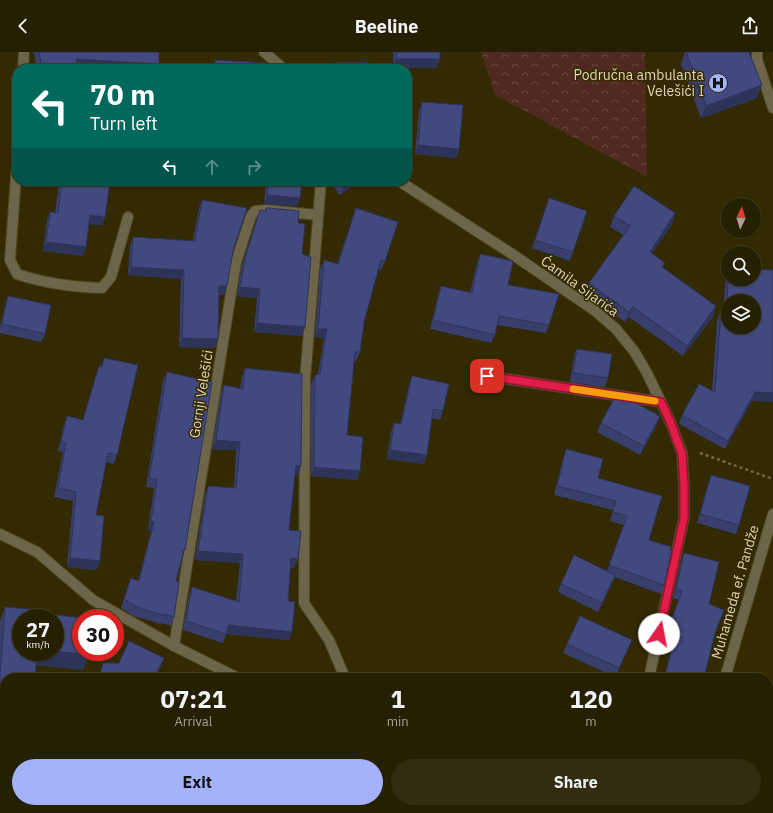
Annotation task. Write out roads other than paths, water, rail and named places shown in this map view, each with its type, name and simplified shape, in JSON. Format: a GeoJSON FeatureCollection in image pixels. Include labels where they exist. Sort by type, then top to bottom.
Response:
{"type":"FeatureCollection","features":[{"type":"Feature","properties":{"kind":"street"},"geometry":{"type":"LineString","coordinates":[[23,64],[24,52]]}},
{"type":"Feature","properties":{"kind":"street"},"geometry":{"type":"LineString","coordinates":[[264,52],[278,64]]}},
{"type":"Feature","properties":{"kind":"street"},"geometry":{"type":"LineString","coordinates":[[757,52],[757,59],[773,108]]}},
{"type":"Feature","properties":{"kind":"street"},"geometry":{"type":"LineString","coordinates":[[15,186],[10,260],[17,274],[32,279],[83,287],[102,288],[111,277],[128,217]]}},
{"type":"Feature","properties":{"kind":"street"},"geometry":{"type":"LineString","coordinates":[[321,186],[305,380],[304,603],[329,640],[343,673]]}},
{"type":"Feature","properties":{"kind":"street","name":"Ćamila Sijarića"},"geometry":{"type":"LineString","coordinates":[[407,186],[512,254],[594,310],[616,329],[634,351],[647,373],[661,402],[682,454],[684,484],[684,518],[650,673]]}},
{"type":"Feature","properties":{"kind":"street","name":"Gornji Velešići"},"geometry":{"type":"LineString","coordinates":[[174,646],[236,262],[250,216],[255,211],[266,210],[318,215]]}},
{"type":"Feature","properties":{"kind":"street"},"geometry":{"type":"LineString","coordinates":[[487,376],[661,402]]}},
{"type":"Feature","properties":{"kind":"street","name":"Muhameda ef. Pandže"},"geometry":{"type":"LineString","coordinates":[[726,673],[773,514]]}},
{"type":"Feature","properties":{"kind":"street"},"geometry":{"type":"LineString","coordinates":[[0,534],[37,552],[93,600],[174,646],[228,673]]}},
{"type":"Feature","properties":{"kind":"place","name":"Područna ambulanta Velešići I"},"geometry":{"type":"Point","coordinates":[718,83]}}]}
